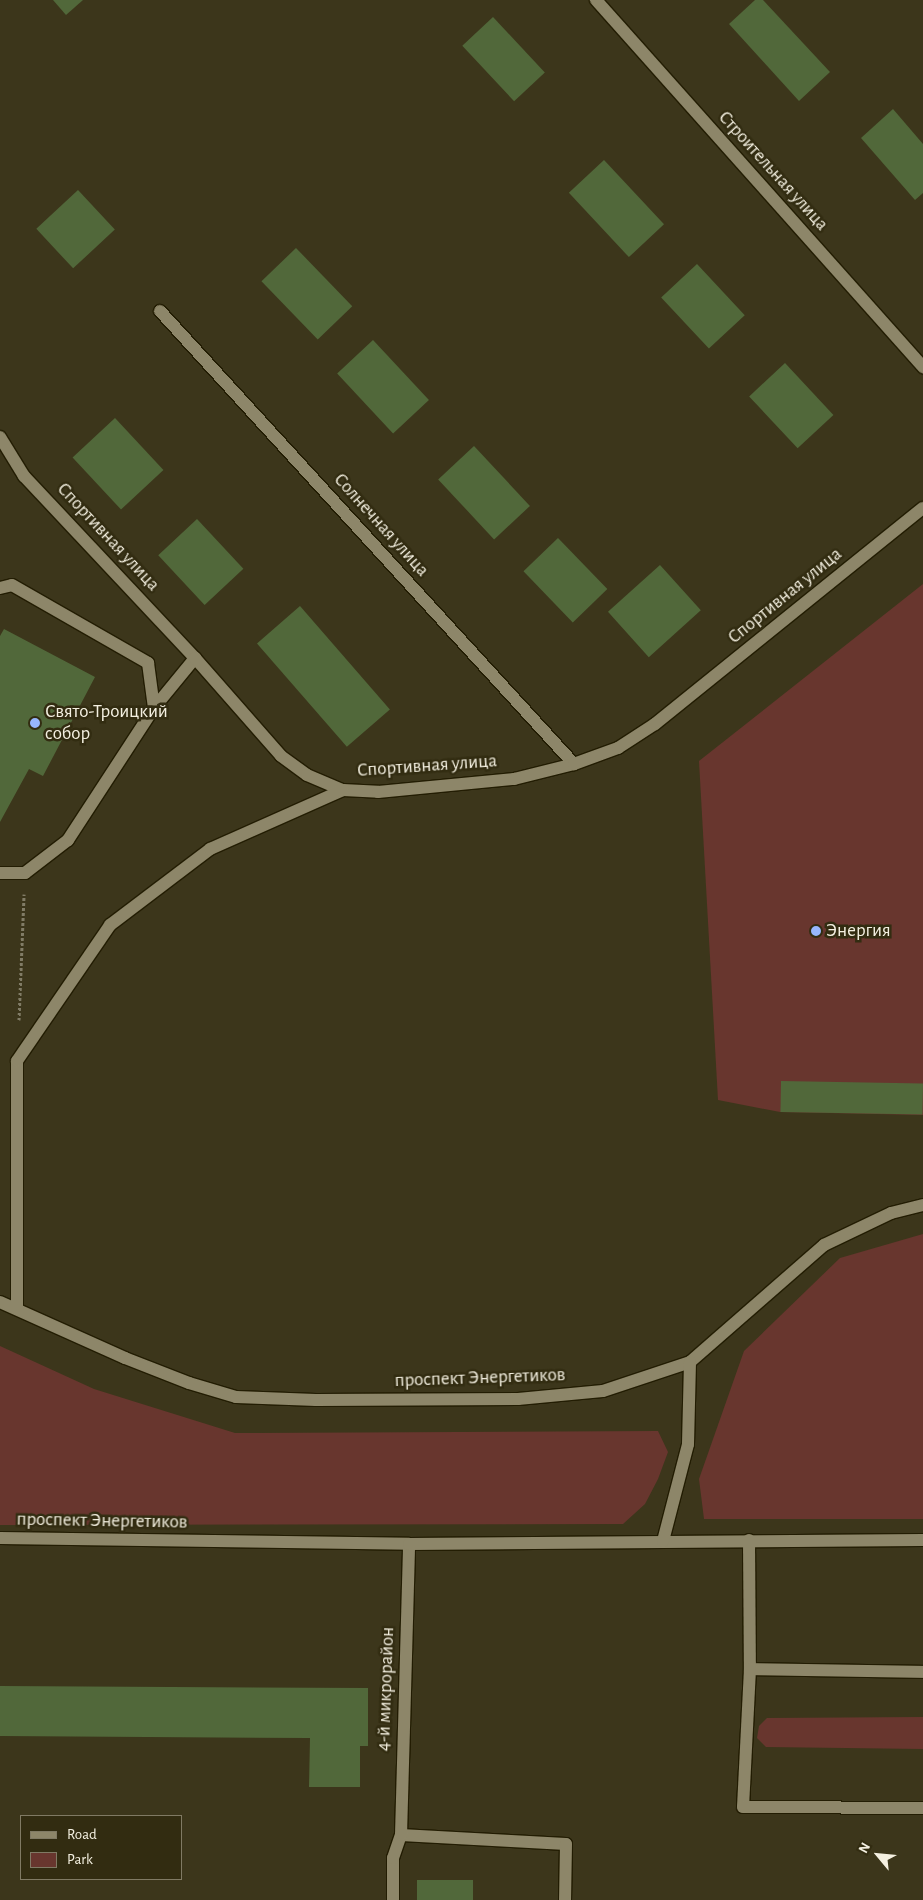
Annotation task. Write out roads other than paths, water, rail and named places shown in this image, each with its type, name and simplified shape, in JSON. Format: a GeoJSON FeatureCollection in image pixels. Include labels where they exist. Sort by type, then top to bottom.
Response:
{"type":"FeatureCollection","features":[{"type":"Feature","properties":{"kind":"street","name":"Строительная улица"},"geometry":{"type":"LineString","coordinates":[[596,0],[923,367]]}},
{"type":"Feature","properties":{"kind":"street","name":"Солнечная улица"},"geometry":{"type":"LineString","coordinates":[[160,311],[574,764]]}},
{"type":"Feature","properties":{"kind":"street","name":"Спортивная улица"},"geometry":{"type":"LineString","coordinates":[[0,437],[24,476],[195,658],[281,756],[308,775],[344,790],[378,792],[514,779],[574,764],[618,748],[654,724],[923,508]]}},
{"type":"Feature","properties":{"kind":"street"},"geometry":{"type":"LineString","coordinates":[[0,588],[12,585],[148,662],[154,708]]}},
{"type":"Feature","properties":{"kind":"street"},"geometry":{"type":"LineString","coordinates":[[0,873],[25,873],[68,840],[154,708],[195,658]]}},
{"type":"Feature","properties":{"kind":"street"},"geometry":{"type":"LineString","coordinates":[[17,1309],[17,1061],[110,925],[210,849],[344,790]]}},
{"type":"Feature","properties":{"kind":"street","name":"проспект Энергетиков"},"geometry":{"type":"LineString","coordinates":[[0,1302],[125,1358],[189,1383],[236,1397],[316,1400],[518,1399],[603,1391],[690,1362],[824,1244],[891,1213],[923,1205]]}},
{"type":"Feature","properties":{"kind":"street"},"geometry":{"type":"LineString","coordinates":[[663,1541],[688,1444],[690,1362]]}},
{"type":"Feature","properties":{"kind":"street","name":"проспект Энергетиков"},"geometry":{"type":"LineString","coordinates":[[0,1538],[409,1544],[923,1540]]}},
{"type":"Feature","properties":{"kind":"street"},"geometry":{"type":"LineString","coordinates":[[750,1540],[750,1669],[743,1807],[923,1808]]}},
{"type":"Feature","properties":{"kind":"street","name":"4-й микрорайон"},"geometry":{"type":"LineString","coordinates":[[392,1900],[393,1858],[400,1835],[409,1544]]}},
{"type":"Feature","properties":{"kind":"street"},"geometry":{"type":"LineString","coordinates":[[750,1669],[923,1672]]}},
{"type":"Feature","properties":{"kind":"street"},"geometry":{"type":"LineString","coordinates":[[400,1835],[566,1844],[565,1900]]}},
{"type":"Feature","properties":{"kind":"place","name":"Свято-Троицкий собор"},"geometry":{"type":"Point","coordinates":[35,723]}},
{"type":"Feature","properties":{"kind":"place","name":"Энергия"},"geometry":{"type":"Point","coordinates":[816,931]}}]}
